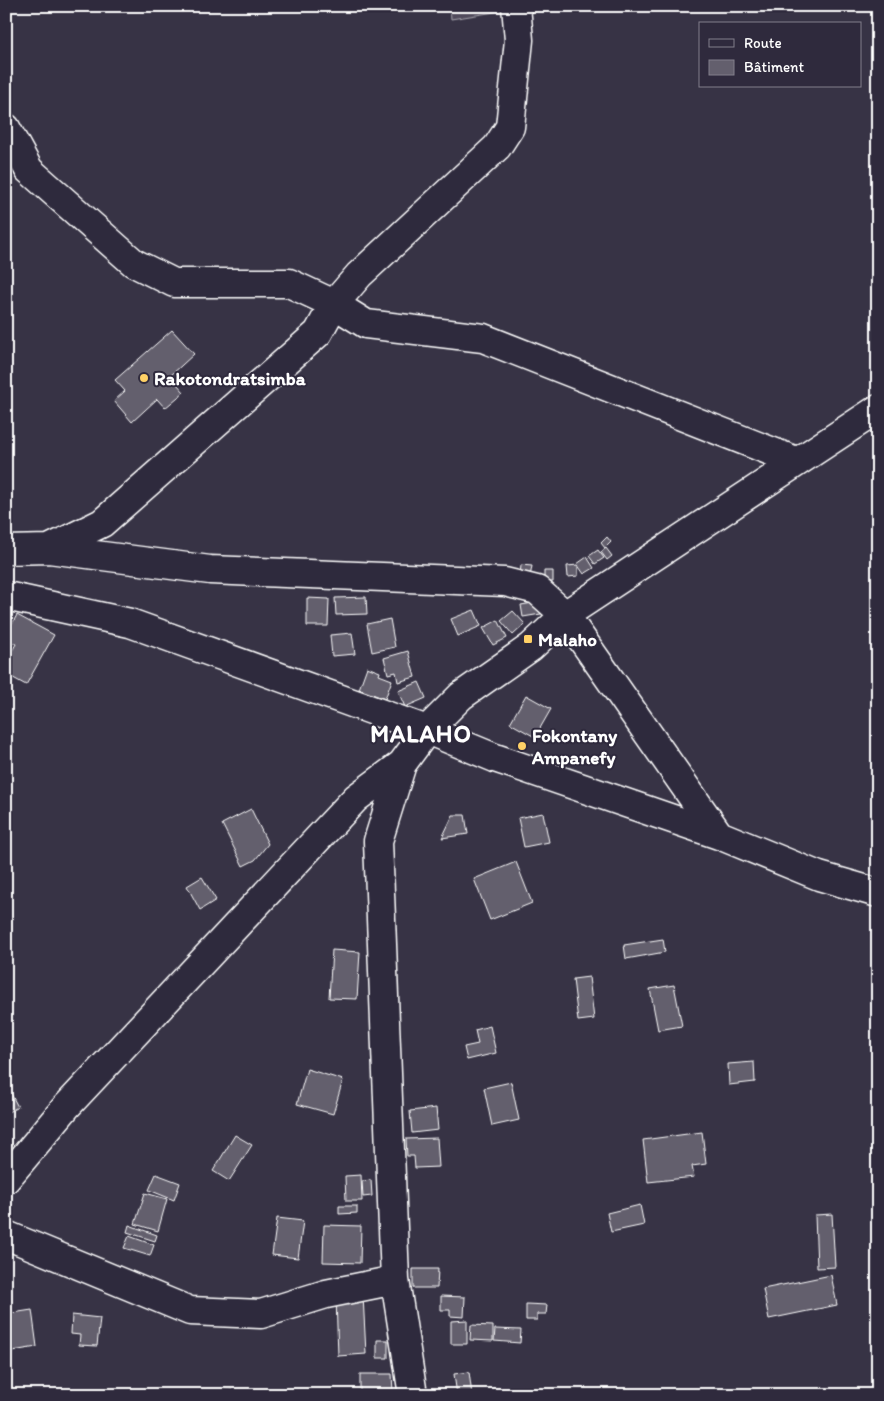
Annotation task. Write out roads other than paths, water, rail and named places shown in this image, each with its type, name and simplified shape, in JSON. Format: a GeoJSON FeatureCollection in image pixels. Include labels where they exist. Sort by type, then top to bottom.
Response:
{"type":"FeatureCollection","features":[{"type":"Feature","properties":{"kind":"street"},"geometry":{"type":"LineString","coordinates":[[49,549],[102,523],[318,333],[334,304],[360,275],[497,147],[510,127],[519,40],[516,6]]}},
{"type":"Feature","properties":{"kind":"street"},"geometry":{"type":"LineString","coordinates":[[6,128],[29,170],[134,263],[174,284],[289,283],[334,304],[366,324],[483,338],[796,462]]}},
{"type":"Feature","properties":{"kind":"street"},"geometry":{"type":"LineString","coordinates":[[6,1179],[66,1107],[356,798],[402,764],[427,730],[461,696],[530,646],[565,615],[796,462],[876,416]]}},
{"type":"Feature","properties":{"kind":"street"},"geometry":{"type":"LineString","coordinates":[[6,550],[49,549],[210,570],[504,582],[537,590],[565,615],[719,835]]}},
{"type":"Feature","properties":{"kind":"street"},"geometry":{"type":"LineString","coordinates":[[6,596],[130,622],[427,730],[495,758],[719,835],[819,876],[878,893]]}},
{"type":"Feature","properties":{"kind":"street"},"geometry":{"type":"LineString","coordinates":[[402,764],[378,841],[395,1280],[413,1395]]}},
{"type":"Feature","properties":{"kind":"street"},"geometry":{"type":"LineString","coordinates":[[6,1235],[190,1311],[261,1314],[326,1294],[395,1280]]}},
{"type":"Feature","properties":{"kind":"place","name":"Rakotondratsimba"},"geometry":{"type":"Point","coordinates":[144,378]}},
{"type":"Feature","properties":{"kind":"place","name":"Malaho"},"geometry":{"type":"Point","coordinates":[528,639]}},
{"type":"Feature","properties":{"kind":"place","name":"Fokontany Ampanefy"},"geometry":{"type":"Point","coordinates":[522,746]}},
{"type":"Feature","properties":{"kind":"district","name":"MALAHO"},"geometry":{"type":"Point","coordinates":[421,733]}}]}
